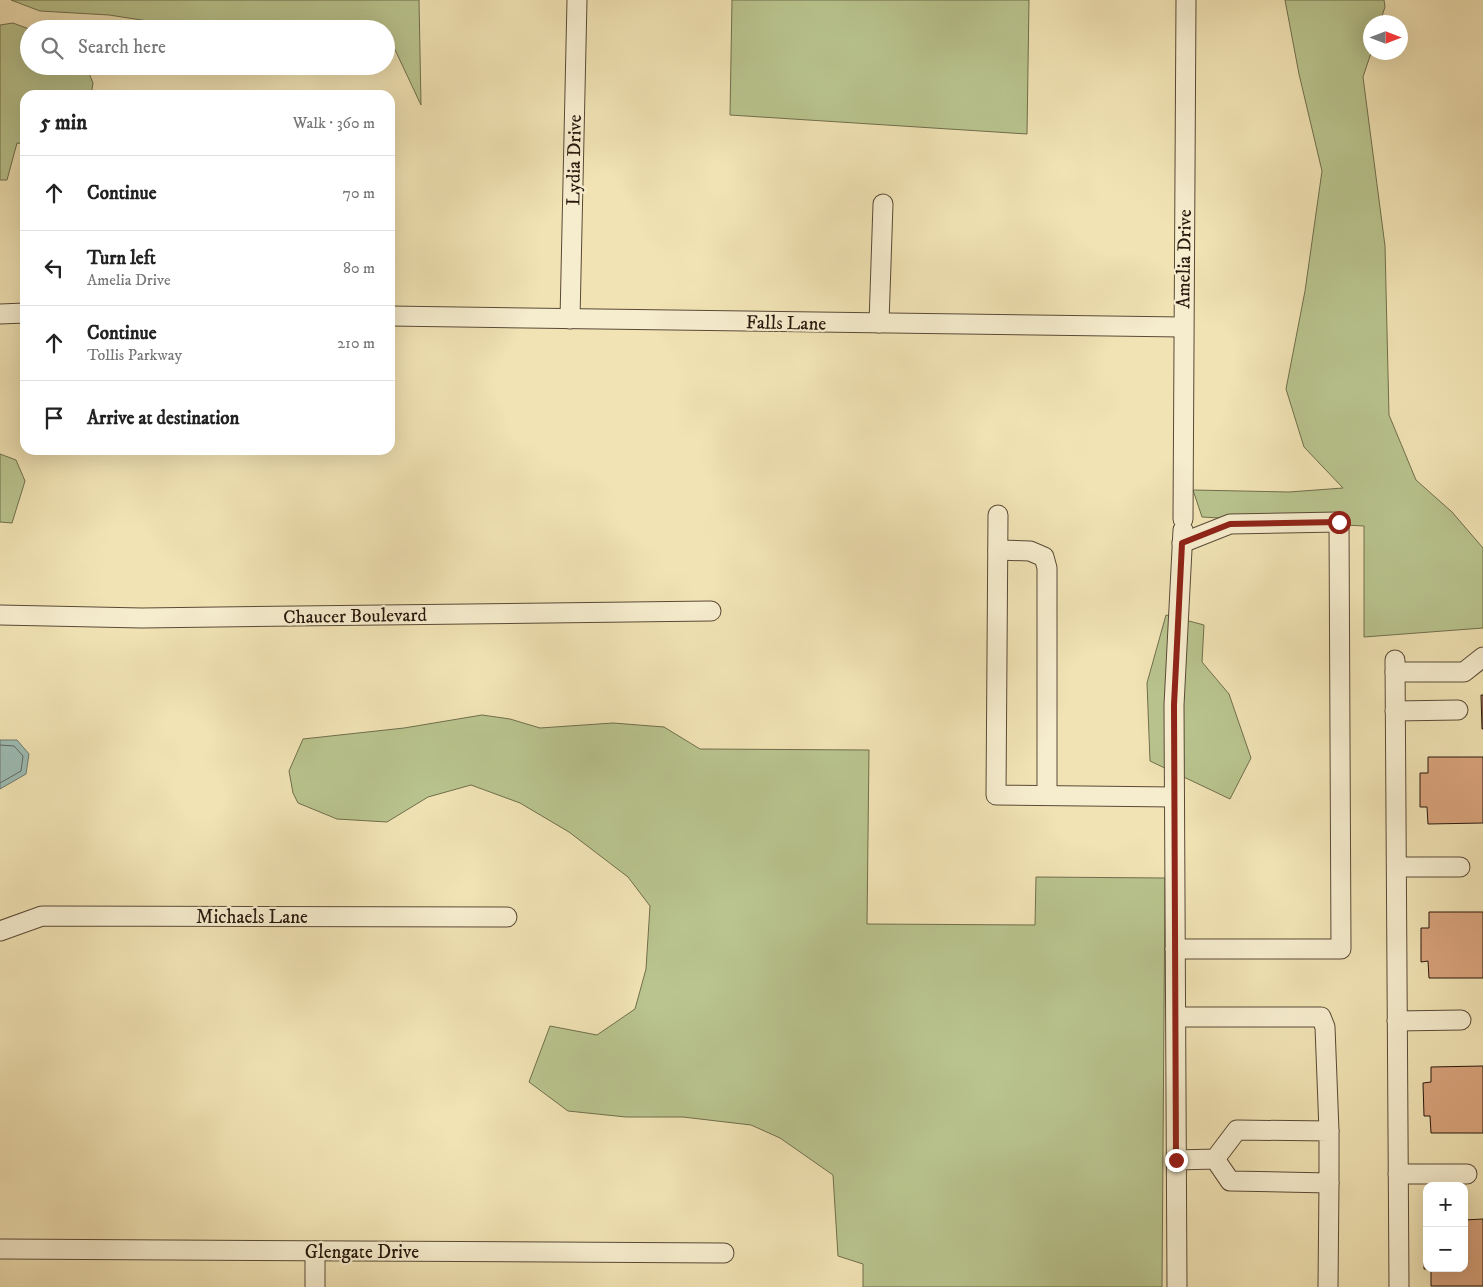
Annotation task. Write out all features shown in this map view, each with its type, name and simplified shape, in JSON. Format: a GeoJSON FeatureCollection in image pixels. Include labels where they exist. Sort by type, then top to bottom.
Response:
{"type":"FeatureCollection","features":[{"type":"Feature","properties":{"kind":"street","name":"Lydia Drive"},"geometry":{"type":"LineString","coordinates":[[570,320],[577,0]]}},
{"type":"Feature","properties":{"kind":"street","name":"Amelia Drive"},"geometry":{"type":"LineString","coordinates":[[1177,1287],[1174,705],[1182,531],[1182,327],[1186,0]]}},
{"type":"Feature","properties":{"kind":"street"},"geometry":{"type":"LineString","coordinates":[[879,323],[883,204]]}},
{"type":"Feature","properties":{"kind":"street"},"geometry":{"type":"LineString","coordinates":[[0,314],[20,314]]}},
{"type":"Feature","properties":{"kind":"street","name":"Falls Lane"},"geometry":{"type":"LineString","coordinates":[[395,316],[1182,327]]}},
{"type":"Feature","properties":{"kind":"street"},"geometry":{"type":"LineString","coordinates":[[998,515],[996,795],[1174,797]]}},
{"type":"Feature","properties":{"kind":"street"},"geometry":{"type":"LineString","coordinates":[[1175,949],[1341,949],[1339,522],[1230,524],[1182,531]]}},
{"type":"Feature","properties":{"kind":"street"},"geometry":{"type":"LineString","coordinates":[[998,550],[1030,551],[1044,557],[1047,568],[1047,796]]}},
{"type":"Feature","properties":{"kind":"street","name":"Chaucer Boulevard"},"geometry":{"type":"LineString","coordinates":[[0,615],[142,618],[711,611]]}},
{"type":"Feature","properties":{"kind":"street"},"geometry":{"type":"LineString","coordinates":[[1399,1287],[1395,666],[1464,672],[1483,657]]}},
{"type":"Feature","properties":{"kind":"street"},"geometry":{"type":"LineString","coordinates":[[1395,711],[1458,710]]}},
{"type":"Feature","properties":{"kind":"street"},"geometry":{"type":"LineString","coordinates":[[1396,867],[1460,867]]}},
{"type":"Feature","properties":{"kind":"street","name":"Michaels Lane"},"geometry":{"type":"LineString","coordinates":[[0,932],[42,916],[507,917]]}},
{"type":"Feature","properties":{"kind":"street"},"geometry":{"type":"LineString","coordinates":[[1176,1017],[1321,1017],[1326,1027],[1329,1131],[1328,1287]]}},
{"type":"Feature","properties":{"kind":"street"},"geometry":{"type":"LineString","coordinates":[[1398,1021],[1461,1020]]}},
{"type":"Feature","properties":{"kind":"street"},"geometry":{"type":"LineString","coordinates":[[1216,1159],[1238,1130],[1329,1131]]}},
{"type":"Feature","properties":{"kind":"street"},"geometry":{"type":"LineString","coordinates":[[1176,1160],[1216,1159]]}},
{"type":"Feature","properties":{"kind":"street"},"geometry":{"type":"LineString","coordinates":[[1216,1159],[1230,1181],[1329,1184]]}},
{"type":"Feature","properties":{"kind":"street"},"geometry":{"type":"LineString","coordinates":[[1398,1174],[1467,1174]]}},
{"type":"Feature","properties":{"kind":"street","name":"Glengate Drive"},"geometry":{"type":"LineString","coordinates":[[0,1250],[724,1253]]}},
{"type":"Feature","properties":{"kind":"street"},"geometry":{"type":"LineString","coordinates":[[315,1251],[315,1287]]}},
{"type":"Feature","properties":{"kind":"green space"},"geometry":{"type":"Polygon","coordinates":[[[11,0],[419,0],[421,105],[395,50],[395,20],[142,20],[109,15],[40,11],[11,0]]]}},
{"type":"Feature","properties":{"kind":"green space"},"geometry":{"type":"Polygon","coordinates":[[[732,0],[1029,0],[1027,134],[730,115],[732,0]]]}},
{"type":"Feature","properties":{"kind":"green space"},"geometry":{"type":"Polygon","coordinates":[[[1285,0],[1384,0],[1385,7],[1382,15],[1363,15],[1363,60],[1369,60],[1363,77],[1385,246],[1389,415],[1416,480],[1452,512],[1483,548],[1483,628],[1364,637],[1364,526],[1202,517],[1193,490],[1289,492],[1343,488],[1304,447],[1286,389],[1305,291],[1322,171],[1299,74],[1285,0]]]}},
{"type":"Feature","properties":{"kind":"green space"},"geometry":{"type":"Polygon","coordinates":[[[13,23],[20,26],[20,75],[90,75],[93,83],[92,90],[20,90],[20,143],[17,143],[7,180],[0,180],[0,25],[13,23]]]}},
{"type":"Feature","properties":{"kind":"green space"},"geometry":{"type":"Polygon","coordinates":[[[0,454],[16,460],[25,481],[12,523],[0,522],[0,454]]]}},
{"type":"Feature","properties":{"kind":"green space"},"geometry":{"type":"Polygon","coordinates":[[[1166,615],[1204,625],[1202,662],[1229,694],[1251,758],[1230,799],[1150,761],[1147,683],[1166,615]]]}},
{"type":"Feature","properties":{"kind":"green space"},"geometry":{"type":"Polygon","coordinates":[[[482,715],[510,719],[540,728],[613,723],[664,727],[700,749],[869,750],[867,924],[1035,925],[1036,877],[1165,878],[1162,1287],[863,1287],[863,1264],[838,1256],[833,1175],[780,1138],[751,1125],[683,1117],[626,1117],[568,1111],[529,1082],[550,1026],[597,1035],[635,1009],[646,969],[650,906],[628,877],[569,832],[520,803],[471,785],[428,797],[387,822],[337,819],[298,803],[293,793],[289,771],[303,739],[404,728],[482,715]]]}},
{"type":"Feature","properties":{"kind":"water"},"geometry":{"type":"Polygon","coordinates":[[[0,740],[17,740],[29,754],[26,774],[0,789],[0,740]]]}},
{"type":"Feature","properties":{"kind":"building"},"geometry":{"type":"Polygon","coordinates":[[[1481,695],[1483,695],[1483,729],[1482,729],[1481,695]]]}},
{"type":"Feature","properties":{"kind":"building"},"geometry":{"type":"Polygon","coordinates":[[[1428,757],[1483,757],[1483,823],[1428,824],[1427,807],[1420,807],[1420,773],[1428,773],[1428,757]]]}},
{"type":"Feature","properties":{"kind":"building"},"geometry":{"type":"Polygon","coordinates":[[[1429,912],[1483,912],[1483,978],[1429,978],[1428,961],[1421,962],[1421,928],[1429,928],[1429,912]]]}},
{"type":"Feature","properties":{"kind":"building"},"geometry":{"type":"Polygon","coordinates":[[[1483,1066],[1483,1133],[1431,1133],[1430,1116],[1424,1116],[1423,1083],[1431,1082],[1431,1067],[1483,1066]]]}},
{"type":"Feature","properties":{"kind":"building"},"geometry":{"type":"Polygon","coordinates":[[[1483,1219],[1483,1286],[1431,1286],[1431,1272],[1468,1272],[1468,1220],[1483,1219]]]}},
{"type":"Feature","properties":{"kind":"route"},"geometry":{"type":"LineString","coordinates":[[1176,1160],[1174,705],[1182,543],[1230,524],[1339,522]]}}]}
